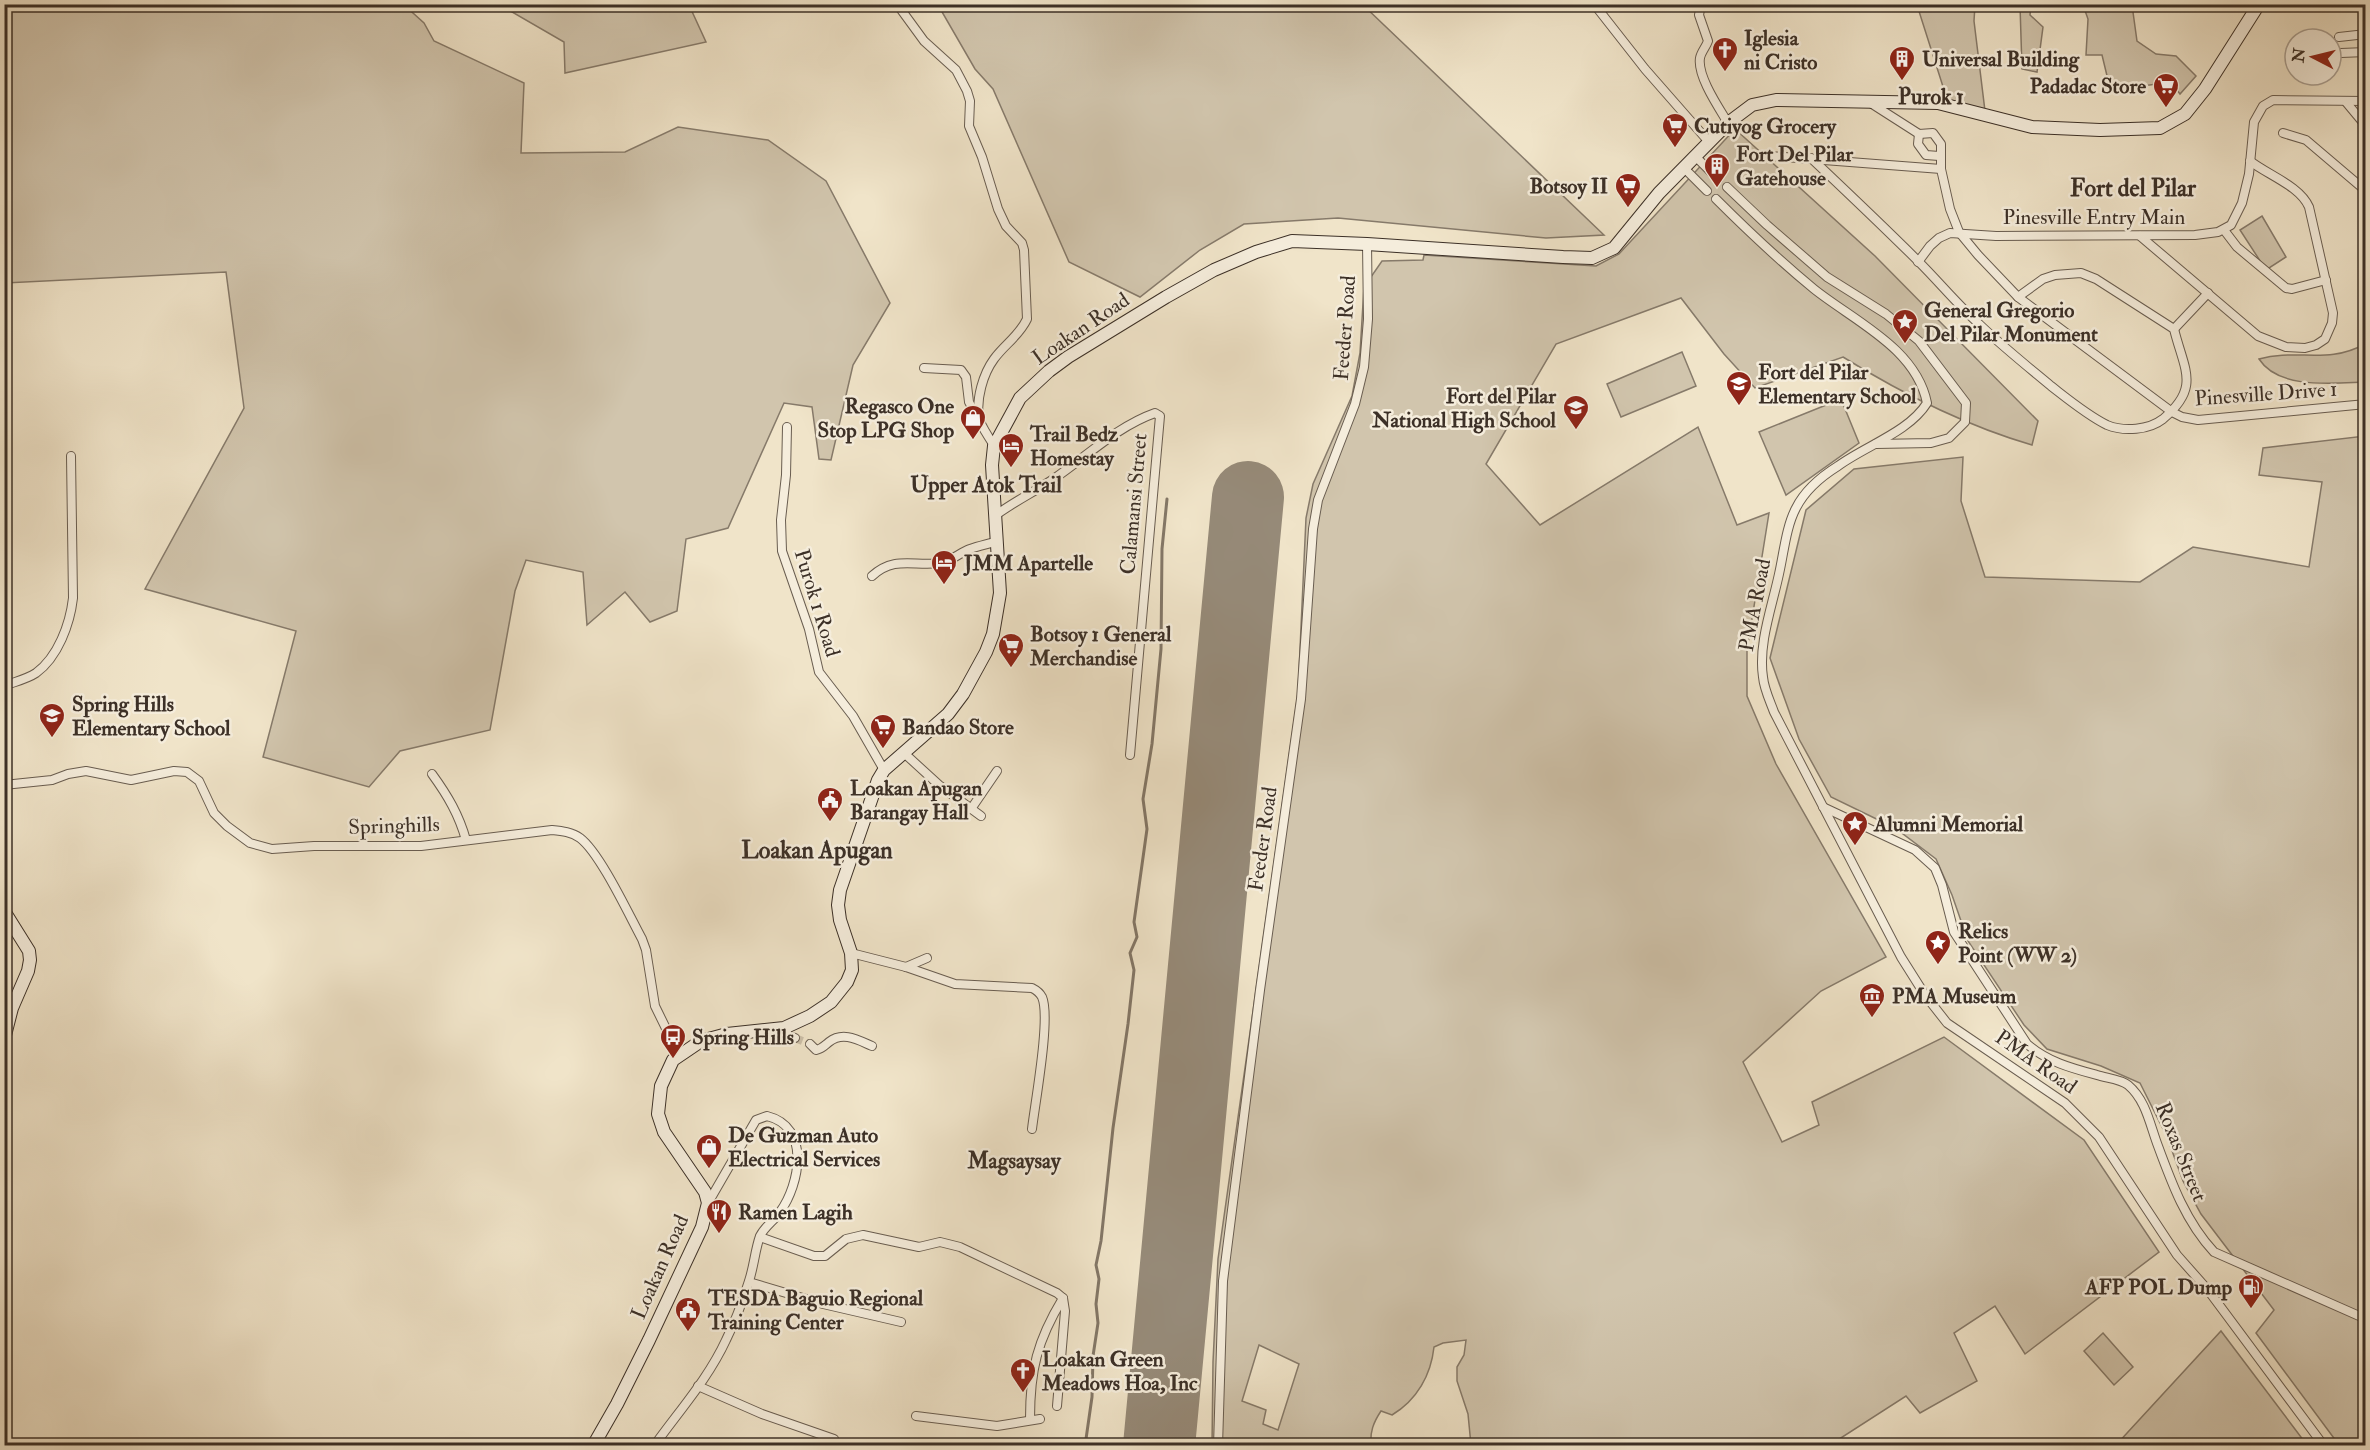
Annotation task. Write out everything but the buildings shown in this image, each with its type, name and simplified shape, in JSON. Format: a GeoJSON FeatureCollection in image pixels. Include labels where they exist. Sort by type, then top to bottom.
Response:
{"type":"FeatureCollection","features":[{"type":"Feature","properties":{"kind":"main road","name":"Loakan Road"},"geometry":{"type":"LineString","coordinates":[[593,1446],[649,1340],[702,1227],[708,1203],[705,1192],[664,1132],[658,1114],[661,1086],[668,1068],[679,1054],[701,1041],[727,1034],[784,1028],[810,1016],[831,1002],[845,986],[852,970],[851,953],[838,905],[840,890],[873,793],[884,770],[948,714],[963,694],[986,652],[996,623],[1000,593],[992,465],[995,441],[1020,398],[1049,371],[1156,303],[1214,270],[1256,252],[1292,241],[1592,258],[1614,248],[1659,193],[1695,156],[1728,123],[1757,103],[1776,100],[1938,103],[2032,127],[2100,130],[2160,128],[2185,114],[2205,88],[2259,4]]}},
{"type":"Feature","properties":{"kind":"main road"},"geometry":{"type":"LineString","coordinates":[[4,911],[28,951],[30,960],[28,971],[12,1008],[4,1039]]}},
{"type":"Feature","properties":{"kind":"street"},"geometry":{"type":"LineString","coordinates":[[897,4],[924,41],[956,70],[967,91],[970,101],[969,126],[982,157],[998,209],[1006,226],[1022,243],[1024,250],[1027,319],[1022,329],[994,358],[985,375],[978,419]]}},
{"type":"Feature","properties":{"kind":"street"},"geometry":{"type":"LineString","coordinates":[[1594,4],[1645,69],[1709,142]]}},
{"type":"Feature","properties":{"kind":"street"},"geometry":{"type":"LineString","coordinates":[[1701,4],[1699,15],[1708,41],[1700,57],[1700,67],[1709,90],[1728,123]]}},
{"type":"Feature","properties":{"kind":"street"},"geometry":{"type":"LineString","coordinates":[[2343,37],[2366,34]]}},
{"type":"Feature","properties":{"kind":"street"},"geometry":{"type":"LineString","coordinates":[[2343,53],[2366,52]]}},
{"type":"Feature","properties":{"kind":"street"},"geometry":{"type":"LineString","coordinates":[[2326,280],[2292,289],[2286,288],[2237,247],[2224,230],[2230,225],[2242,203],[2249,174],[2253,122],[2263,106],[2273,100],[2366,101]]}},
{"type":"Feature","properties":{"kind":"street"},"geometry":{"type":"LineString","coordinates":[[1868,102],[1919,134],[1933,133],[1941,144],[1939,156],[1941,169],[1950,209],[1959,232],[2018,297],[2172,412],[2183,400],[2187,391],[2186,378],[2174,329],[2096,279],[2081,273],[2055,275],[2043,279],[2018,297]]}},
{"type":"Feature","properties":{"kind":"street"},"geometry":{"type":"LineString","coordinates":[[2346,102],[2366,126]]}},
{"type":"Feature","properties":{"kind":"street"},"geometry":{"type":"LineString","coordinates":[[2283,133],[2306,140],[2366,191]]}},
{"type":"Feature","properties":{"kind":"street"},"geometry":{"type":"LineString","coordinates":[[1919,134],[1918,144],[1926,155],[1939,156]]}},
{"type":"Feature","properties":{"kind":"street"},"geometry":{"type":"LineString","coordinates":[[1695,156],[1718,178]]}},
{"type":"Feature","properties":{"kind":"street"},"geometry":{"type":"LineString","coordinates":[[1770,156],[1941,169]]}},
{"type":"Feature","properties":{"kind":"street","name":"Pinesville Drive 1"},"geometry":{"type":"LineString","coordinates":[[1811,158],[2011,354],[2080,409],[2108,425],[2126,429],[2143,428],[2159,422],[2172,412],[2182,417],[2198,420],[2366,404]]}},
{"type":"Feature","properties":{"kind":"street"},"geometry":{"type":"LineString","coordinates":[[2140,236],[2258,336],[2286,347],[2305,348],[2325,339],[2332,323],[2333,313],[2306,201],[2289,186],[2250,161]]}},
{"type":"Feature","properties":{"kind":"street"},"geometry":{"type":"LineString","coordinates":[[1684,168],[1707,191]]}},
{"type":"Feature","properties":{"kind":"street","name":"PMA Road"},"geometry":{"type":"LineString","coordinates":[[1727,187],[1827,277],[1886,314],[1919,341],[1966,403],[1965,422],[1949,438],[1931,443],[1876,444]]}},
{"type":"Feature","properties":{"kind":"street"},"geometry":{"type":"LineString","coordinates":[[2366,197],[2362,216],[2366,232]]}},
{"type":"Feature","properties":{"kind":"street","name":"PMA Road"},"geometry":{"type":"LineString","coordinates":[[1716,199],[1815,290],[1878,333],[1910,367],[1924,388],[1927,403],[1922,412],[1876,444],[1839,465],[1813,485],[1796,507],[1789,529],[1762,654],[1763,679],[1774,712],[1901,957],[1925,995],[1947,1023],[2065,1103],[2099,1137],[2177,1255],[2208,1290],[2324,1446]]}},
{"type":"Feature","properties":{"kind":"street"},"geometry":{"type":"LineString","coordinates":[[1746,228],[1757,216]]}},
{"type":"Feature","properties":{"kind":"street","name":"Pinesville Entry Main"},"geometry":{"type":"LineString","coordinates":[[1959,232],[1996,236],[2140,236],[2195,235],[2224,230]]}},
{"type":"Feature","properties":{"kind":"street"},"geometry":{"type":"LineString","coordinates":[[1918,262],[1938,238],[1950,232],[1959,232]]}},
{"type":"Feature","properties":{"kind":"street","name":"Feeder Road"},"geometry":{"type":"LineString","coordinates":[[1218,1446],[1223,1281],[1260,990],[1301,699],[1313,529],[1318,500],[1355,404],[1364,367],[1368,319],[1367,244]]}},
{"type":"Feature","properties":{"kind":"street"},"geometry":{"type":"LineString","coordinates":[[2174,329],[2208,293]]}},
{"type":"Feature","properties":{"kind":"street"},"geometry":{"type":"LineString","coordinates":[[924,368],[961,370],[966,377],[969,402],[994,446]]}},
{"type":"Feature","properties":{"kind":"street","name":"Calamansi Street"},"geometry":{"type":"LineString","coordinates":[[996,515],[1123,430],[1155,413],[1160,416],[1130,754]]}},
{"type":"Feature","properties":{"kind":"street","name":"Purok 1 Road"},"geometry":{"type":"LineString","coordinates":[[787,427],[786,475],[780,535],[782,551],[808,629],[819,672],[853,716],[884,770]]}},
{"type":"Feature","properties":{"kind":"street"},"geometry":{"type":"LineString","coordinates":[[4,686],[35,674],[45,664],[60,644],[69,619],[73,598],[71,456]]}},
{"type":"Feature","properties":{"kind":"street"},"geometry":{"type":"LineString","coordinates":[[872,576],[882,567],[890,564],[936,563],[950,560],[969,549],[998,541]]}},
{"type":"Feature","properties":{"kind":"street"},"geometry":{"type":"LineString","coordinates":[[904,753],[939,785],[981,816]]}},
{"type":"Feature","properties":{"kind":"street","name":"Springhills"},"geometry":{"type":"LineString","coordinates":[[4,784],[52,780],[86,771],[131,780],[182,771],[193,775],[199,781],[214,813],[227,826],[258,847],[282,849],[314,846],[421,846],[559,831],[579,838],[597,858],[642,939],[646,950],[655,1006],[679,1054]]}},
{"type":"Feature","properties":{"kind":"street"},"geometry":{"type":"LineString","coordinates":[[970,809],[997,771]]}},
{"type":"Feature","properties":{"kind":"street"},"geometry":{"type":"LineString","coordinates":[[432,774],[453,804],[466,840]]}},
{"type":"Feature","properties":{"kind":"street","name":"Roxas Street"},"geometry":{"type":"LineString","coordinates":[[1823,807],[1915,850],[1935,868],[1942,885],[1954,932],[2027,1044],[2041,1056],[2069,1068],[2127,1083],[2142,1101],[2169,1175],[2190,1220],[2200,1237],[2214,1252],[2366,1319]]}},
{"type":"Feature","properties":{"kind":"street"},"geometry":{"type":"LineString","coordinates":[[851,953],[906,967],[955,984],[1032,988],[1038,991],[1042,997],[1046,1018],[1032,1129]]}},
{"type":"Feature","properties":{"kind":"street"},"geometry":{"type":"LineString","coordinates":[[906,967],[927,958]]}},
{"type":"Feature","properties":{"kind":"street"},"geometry":{"type":"LineString","coordinates":[[784,1028],[789,1036],[795,1038]]}},
{"type":"Feature","properties":{"kind":"street"},"geometry":{"type":"LineString","coordinates":[[810,1044],[816,1050],[820,1050],[837,1037],[846,1036],[872,1046]]}},
{"type":"Feature","properties":{"kind":"street"},"geometry":{"type":"LineString","coordinates":[[654,1446],[713,1366],[727,1338],[749,1282],[760,1237],[765,1227],[781,1211],[797,1175],[799,1158],[795,1140],[784,1123],[767,1116],[756,1120],[708,1203]]}},
{"type":"Feature","properties":{"kind":"street"},"geometry":{"type":"LineString","coordinates":[[760,1237],[814,1256],[825,1256],[846,1239],[862,1235],[919,1247],[945,1242],[1057,1293],[1063,1298],[1065,1311],[1057,1406]]}},
{"type":"Feature","properties":{"kind":"street"},"geometry":{"type":"LineString","coordinates":[[749,1282],[823,1304],[901,1322]]}},
{"type":"Feature","properties":{"kind":"street"},"geometry":{"type":"LineString","coordinates":[[1030,1419],[1029,1391],[1035,1358],[1043,1335],[1063,1298]]}},
{"type":"Feature","properties":{"kind":"street"},"geometry":{"type":"LineString","coordinates":[[699,1386],[751,1410],[834,1439]]}},
{"type":"Feature","properties":{"kind":"street"},"geometry":{"type":"LineString","coordinates":[[916,1416],[997,1426],[1040,1419]]}},
{"type":"Feature","properties":{"kind":"shaded area"},"geometry":{"type":"Polygon","coordinates":[[[403,4],[424,23],[434,41],[524,83],[521,153],[625,152],[678,127],[768,140],[826,181],[890,303],[853,365],[831,460],[819,459],[812,407],[784,403],[728,528],[686,539],[677,611],[650,622],[625,592],[587,625],[583,572],[526,560],[515,591],[490,730],[400,751],[369,787],[263,757],[296,631],[145,589],[244,408],[226,272],[5,283],[4,5],[403,4]]]}},
{"type":"Feature","properties":{"kind":"shaded area"},"geometry":{"type":"Polygon","coordinates":[[[500,5],[689,5],[706,42],[565,73],[564,42],[500,5]]]}},
{"type":"Feature","properties":{"kind":"shaded area"},"geometry":{"type":"Polygon","coordinates":[[[938,5],[1363,5],[1604,235],[1546,238],[1338,218],[1244,224],[1200,250],[1140,297],[1069,262],[993,89],[975,69],[938,5]]]}},
{"type":"Feature","properties":{"kind":"shaded area"},"geometry":{"type":"Polygon","coordinates":[[[1917,5],[1975,5],[1974,21],[1985,111],[1945,100],[1946,96],[1917,5]]]}},
{"type":"Feature","properties":{"kind":"shaded area"},"geometry":{"type":"Polygon","coordinates":[[[2020,5],[2031,5],[2030,15],[2043,27],[2037,72],[2022,69],[2020,5]]]}},
{"type":"Feature","properties":{"kind":"shaded area"},"geometry":{"type":"Polygon","coordinates":[[[2083,5],[2132,5],[2137,41],[2156,54],[2176,56],[2196,76],[2180,94],[2171,82],[2128,88],[2109,84],[2102,55],[2086,55],[2088,19],[2083,5]]]}},
{"type":"Feature","properties":{"kind":"shaded area"},"geometry":{"type":"Polygon","coordinates":[[[1735,129],[1875,256],[2038,421],[2032,445],[1983,428],[1935,407],[1843,357],[1755,388],[1724,354],[1681,298],[1556,344],[1486,464],[1540,525],[1698,427],[1737,525],[1769,513],[1747,650],[1747,696],[1776,764],[1886,957],[1821,991],[1743,1062],[1782,1142],[1819,1125],[1812,1102],[1944,1037],[2084,1140],[2159,1252],[2025,1354],[1995,1306],[1954,1333],[1977,1381],[1920,1413],[1906,1396],[1830,1445],[1471,1445],[1468,1414],[1457,1381],[1457,1367],[1464,1355],[1466,1340],[1443,1343],[1434,1347],[1430,1367],[1421,1386],[1409,1402],[1392,1415],[1381,1411],[1373,1428],[1371,1445],[1212,1446],[1218,1259],[1298,693],[1306,518],[1313,484],[1352,396],[1360,353],[1364,287],[1382,261],[1423,260],[1424,255],[1596,266],[1619,254],[1735,129]],[[1259,1345],[1242,1401],[1266,1410],[1263,1424],[1278,1430],[1299,1364],[1259,1345]]]}},
{"type":"Feature","properties":{"kind":"shaded area"},"geometry":{"type":"Polygon","coordinates":[[[2262,216],[2286,257],[2266,270],[2240,230],[2262,216]]]}},
{"type":"Feature","properties":{"kind":"shaded area"},"geometry":{"type":"Polygon","coordinates":[[[2365,344],[2365,382],[2323,383],[2293,380],[2268,369],[2259,359],[2286,355],[2338,354],[2365,344]]]}},
{"type":"Feature","properties":{"kind":"shaded area"},"geometry":{"type":"Polygon","coordinates":[[[1682,352],[1696,386],[1621,417],[1607,384],[1682,352]]]}},
{"type":"Feature","properties":{"kind":"shaded area"},"geometry":{"type":"Polygon","coordinates":[[[1841,399],[1859,443],[1786,495],[1759,432],[1841,399]]]}},
{"type":"Feature","properties":{"kind":"shaded area"},"geometry":{"type":"Polygon","coordinates":[[[2365,436],[2365,1445],[2339,1445],[2256,1333],[2274,1310],[2201,1214],[2183,1181],[2167,1137],[2140,1083],[2101,1066],[2047,1049],[2024,1025],[1968,941],[1952,895],[1936,859],[1895,828],[1831,797],[1799,739],[1770,658],[1806,510],[1854,469],[1963,457],[1961,501],[1985,577],[2140,582],[2193,547],[2309,567],[2322,482],[2259,475],[2263,448],[2365,436]]]}},
{"type":"Feature","properties":{"kind":"shaded area"},"geometry":{"type":"Polygon","coordinates":[[[2221,1331],[2307,1445],[2116,1445],[2221,1331]]]}},
{"type":"Feature","properties":{"kind":"shaded area"},"geometry":{"type":"Polygon","coordinates":[[[2103,1333],[2133,1367],[2114,1385],[2084,1351],[2103,1333]]]}},
{"type":"Feature","properties":{"kind":"waterway"},"geometry":{"type":"LineString","coordinates":[[1085,1446],[1092,1397],[1093,1356],[1098,1323],[1096,1304],[1099,1279],[1096,1265],[1128,1024],[1134,970],[1130,953],[1137,937],[1134,922],[1147,829],[1143,799],[1152,744],[1161,649],[1162,549],[1167,499]]}},
{"type":"Feature","properties":{"kind":"runway"},"geometry":{"type":"LineString","coordinates":[[1159,1446],[1248,497]]}},
{"type":"Feature","properties":{"kind":"tunnel"},"geometry":{"type":"LineString","coordinates":[[795,1038],[810,1044]]}},
{"type":"Feature","properties":{"kind":"place","name":"Iglesia ni Cristo"},"geometry":{"type":"Point","coordinates":[1725,73]}},
{"type":"Feature","properties":{"kind":"place","name":"Universal Building"},"geometry":{"type":"Point","coordinates":[1902,82]}},
{"type":"Feature","properties":{"kind":"place","name":"Padadac Store"},"geometry":{"type":"Point","coordinates":[2166,109]}},
{"type":"Feature","properties":{"kind":"place","name":"Cutiyog Grocery"},"geometry":{"type":"Point","coordinates":[1675,149]}},
{"type":"Feature","properties":{"kind":"place","name":"Fort Del Pilar Gatehouse"},"geometry":{"type":"Point","coordinates":[1717,189]}},
{"type":"Feature","properties":{"kind":"place","name":"Botsoy II"},"geometry":{"type":"Point","coordinates":[1628,209]}},
{"type":"Feature","properties":{"kind":"place","name":"General Gregorio Del Pilar Monument"},"geometry":{"type":"Point","coordinates":[1905,345]}},
{"type":"Feature","properties":{"kind":"place","name":"Fort del Pilar Elementary School"},"geometry":{"type":"Point","coordinates":[1739,407]}},
{"type":"Feature","properties":{"kind":"place","name":"Fort del Pilar National High School"},"geometry":{"type":"Point","coordinates":[1576,431]}},
{"type":"Feature","properties":{"kind":"place","name":"Regasco One Stop LPG Shop"},"geometry":{"type":"Point","coordinates":[973,441]}},
{"type":"Feature","properties":{"kind":"place","name":"Trail Bedz Homestay"},"geometry":{"type":"Point","coordinates":[1011,469]}},
{"type":"Feature","properties":{"kind":"place","name":"JMM Apartelle"},"geometry":{"type":"Point","coordinates":[944,586]}},
{"type":"Feature","properties":{"kind":"place","name":"Botsoy 1 General Merchandise"},"geometry":{"type":"Point","coordinates":[1011,669]}},
{"type":"Feature","properties":{"kind":"place","name":"Spring Hills Elementary School"},"geometry":{"type":"Point","coordinates":[52,739]}},
{"type":"Feature","properties":{"kind":"place","name":"Bandao Store"},"geometry":{"type":"Point","coordinates":[883,750]}},
{"type":"Feature","properties":{"kind":"place","name":"Loakan Apugan Barangay Hall"},"geometry":{"type":"Point","coordinates":[830,823]}},
{"type":"Feature","properties":{"kind":"place","name":"Alumni Memorial"},"geometry":{"type":"Point","coordinates":[1855,847]}},
{"type":"Feature","properties":{"kind":"place","name":"Relics Point (WW 2)"},"geometry":{"type":"Point","coordinates":[1938,966]}},
{"type":"Feature","properties":{"kind":"place","name":"PMA Museum"},"geometry":{"type":"Point","coordinates":[1872,1019]}},
{"type":"Feature","properties":{"kind":"place","name":"Spring Hills"},"geometry":{"type":"Point","coordinates":[673,1060]}},
{"type":"Feature","properties":{"kind":"place","name":"De Guzman Auto Electrical Services"},"geometry":{"type":"Point","coordinates":[709,1170]}},
{"type":"Feature","properties":{"kind":"place","name":"Ramen Lagih"},"geometry":{"type":"Point","coordinates":[719,1235]}},
{"type":"Feature","properties":{"kind":"place","name":"AFP POL Dump"},"geometry":{"type":"Point","coordinates":[2251,1310]}},
{"type":"Feature","properties":{"kind":"place","name":"TESDA Baguio Regional Training Center"},"geometry":{"type":"Point","coordinates":[688,1333]}},
{"type":"Feature","properties":{"kind":"place","name":"Loakan Green Meadows Hoa, Inc"},"geometry":{"type":"Point","coordinates":[1023,1394]}},
{"type":"Feature","properties":{"kind":"district","name":"Purok 1"},"geometry":{"type":"Point","coordinates":[1931,97]}},
{"type":"Feature","properties":{"kind":"district","name":"Fort del Pilar"},"geometry":{"type":"Point","coordinates":[2133,188]}},
{"type":"Feature","properties":{"kind":"district","name":"Upper Atok Trail"},"geometry":{"type":"Point","coordinates":[986,485]}},
{"type":"Feature","properties":{"kind":"district","name":"Loakan Apugan"},"geometry":{"type":"Point","coordinates":[817,850]}},
{"type":"Feature","properties":{"kind":"district","name":"Magsaysay"},"geometry":{"type":"Point","coordinates":[1014,1161]}}]}
